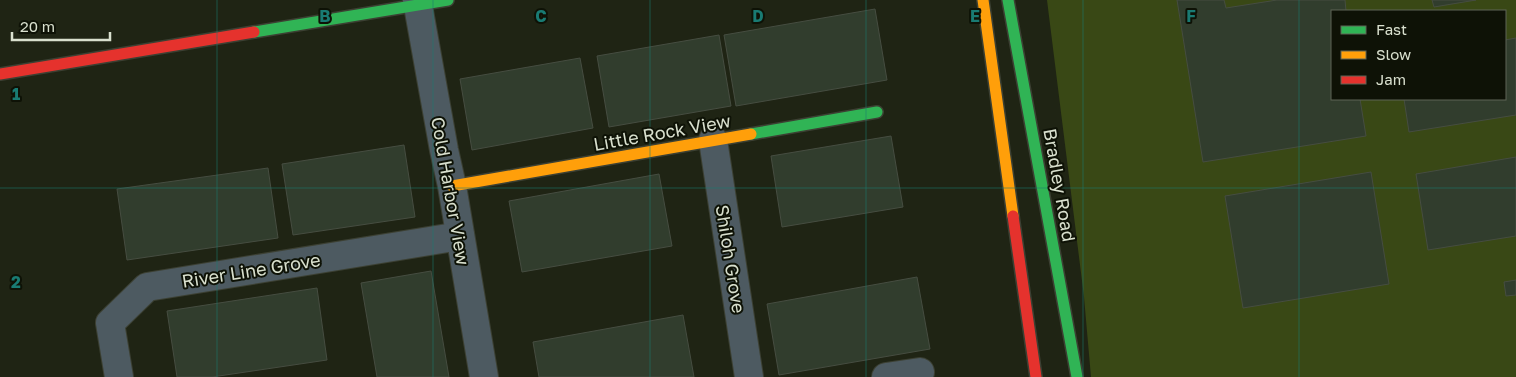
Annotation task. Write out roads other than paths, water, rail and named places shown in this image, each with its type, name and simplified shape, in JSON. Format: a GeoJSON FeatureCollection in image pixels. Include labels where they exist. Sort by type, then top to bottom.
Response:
{"type":"FeatureCollection","features":[{"type":"Feature","properties":{"kind":"street"},"geometry":{"type":"LineString","coordinates":[[0,74],[417,2],[448,0]]}},
{"type":"Feature","properties":{"kind":"street"},"geometry":{"type":"LineString","coordinates":[[983,0],[1036,377]]}},
{"type":"Feature","properties":{"kind":"street","name":"Bradley Road"},"geometry":{"type":"LineString","coordinates":[[1008,0],[1077,377]]}},
{"type":"Feature","properties":{"kind":"street","name":"Cold Harbor View"},"geometry":{"type":"LineString","coordinates":[[417,2],[452,186],[484,377]]}},
{"type":"Feature","properties":{"kind":"street","name":"Little Rock View"},"geometry":{"type":"LineString","coordinates":[[452,186],[877,112]]}},
{"type":"Feature","properties":{"kind":"street","name":"Shiloh Grove"},"geometry":{"type":"LineString","coordinates":[[713,140],[749,377]]}},
{"type":"Feature","properties":{"kind":"street","name":"River Line Grove"},"geometry":{"type":"LineString","coordinates":[[118,377],[110,323],[147,287],[460,236]]}},
{"type":"Feature","properties":{"kind":"street"},"geometry":{"type":"LineString","coordinates":[[886,377],[920,372]]}}]}
